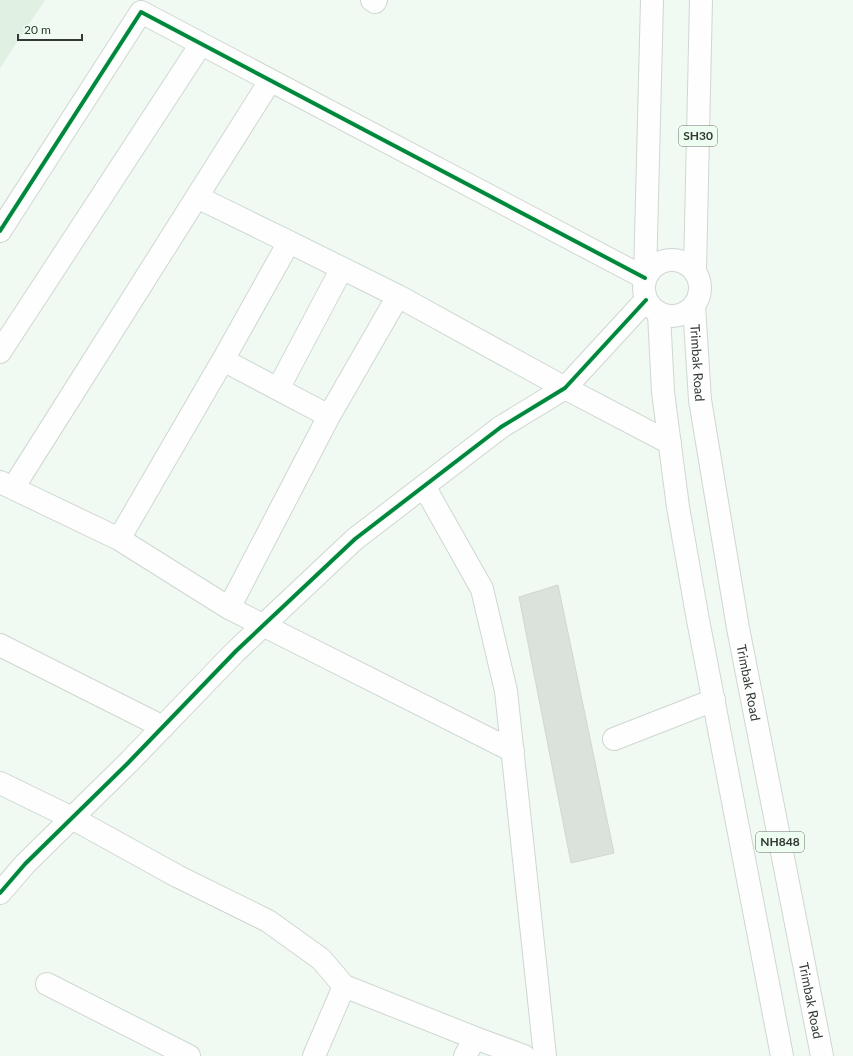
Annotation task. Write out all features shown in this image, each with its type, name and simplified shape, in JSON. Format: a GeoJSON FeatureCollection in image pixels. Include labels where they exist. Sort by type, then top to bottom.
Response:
{"type":"FeatureCollection","features":[{"type":"Feature","properties":{"kind":"main road"},"geometry":{"type":"LineString","coordinates":[[372,0],[375,2],[376,0]]}},
{"type":"Feature","properties":{"kind":"main road"},"geometry":{"type":"LineString","coordinates":[[652,0],[645,278],[643,290],[652,307],[678,507],[782,1056]]}},
{"type":"Feature","properties":{"kind":"main road","name":"SH30"},"geometry":{"type":"LineString","coordinates":[[695,271],[701,0]]}},
{"type":"Feature","properties":{"kind":"main road"},"geometry":{"type":"LineString","coordinates":[[0,231],[141,12],[645,278]]}},
{"type":"Feature","properties":{"kind":"main road"},"geometry":{"type":"LineString","coordinates":[[0,352],[201,44]]}},
{"type":"Feature","properties":{"kind":"main road"},"geometry":{"type":"LineString","coordinates":[[270,81],[196,197],[7,485],[119,539],[229,608],[263,626],[513,751]]}},
{"type":"Feature","properties":{"kind":"main road"},"geometry":{"type":"LineString","coordinates":[[196,197],[398,296],[565,388],[670,443]]}},
{"type":"Feature","properties":{"kind":"main road"},"geometry":{"type":"LineString","coordinates":[[119,539],[223,360],[289,242]]}},
{"type":"Feature","properties":{"kind":"main road"},"geometry":{"type":"LineString","coordinates":[[645,278],[655,265],[662,261],[672,259],[681,260],[689,264],[700,279],[701,289],[699,298],[694,306],[686,313],[677,316],[668,316],[652,307]]}},
{"type":"Feature","properties":{"kind":"main road"},"geometry":{"type":"LineString","coordinates":[[278,389],[342,268]]}},
{"type":"Feature","properties":{"kind":"main road"},"geometry":{"type":"LineString","coordinates":[[229,608],[329,416],[398,296]]}},
{"type":"Feature","properties":{"kind":"main road","name":"Trimbak Road"},"geometry":{"type":"LineString","coordinates":[[694,306],[700,400],[738,628],[822,1056]]}},
{"type":"Feature","properties":{"kind":"main road"},"geometry":{"type":"LineString","coordinates":[[0,893],[25,864],[163,727],[236,651],[355,539],[501,427],[565,388],[652,307]]}},
{"type":"Feature","properties":{"kind":"main road"},"geometry":{"type":"LineString","coordinates":[[223,360],[329,416]]}},
{"type":"Feature","properties":{"kind":"main road"},"geometry":{"type":"LineString","coordinates":[[424,486],[482,589],[506,691],[545,1056]]}},
{"type":"Feature","properties":{"kind":"main road"},"geometry":{"type":"LineString","coordinates":[[0,645],[163,727]]}},
{"type":"Feature","properties":{"kind":"main road"},"geometry":{"type":"LineString","coordinates":[[614,739],[714,700]]}},
{"type":"Feature","properties":{"kind":"main road"},"geometry":{"type":"LineString","coordinates":[[0,783],[72,818],[177,876],[268,922],[321,959],[344,986],[470,1047],[524,1056]]}},
{"type":"Feature","properties":{"kind":"main road"},"geometry":{"type":"LineString","coordinates":[[47,984],[189,1056]]}},
{"type":"Feature","properties":{"kind":"main road"},"geometry":{"type":"LineString","coordinates":[[314,1056],[344,986]]}},
{"type":"Feature","properties":{"kind":"shaded area"},"geometry":{"type":"Polygon","coordinates":[[[0,0],[45,0],[0,68],[0,0]]]}},
{"type":"Feature","properties":{"kind":"building"},"geometry":{"type":"Polygon","coordinates":[[[558,585],[614,853],[571,863],[519,597],[558,585]]]}},
{"type":"Feature","properties":{"kind":"cycle path"},"geometry":{"type":"LineString","coordinates":[[0,231],[141,12],[645,278]]}},
{"type":"Feature","properties":{"kind":"cycle path"},"geometry":{"type":"LineString","coordinates":[[0,893],[25,864],[128,763],[236,651],[355,539],[501,427],[565,388],[646,300]]}}]}
